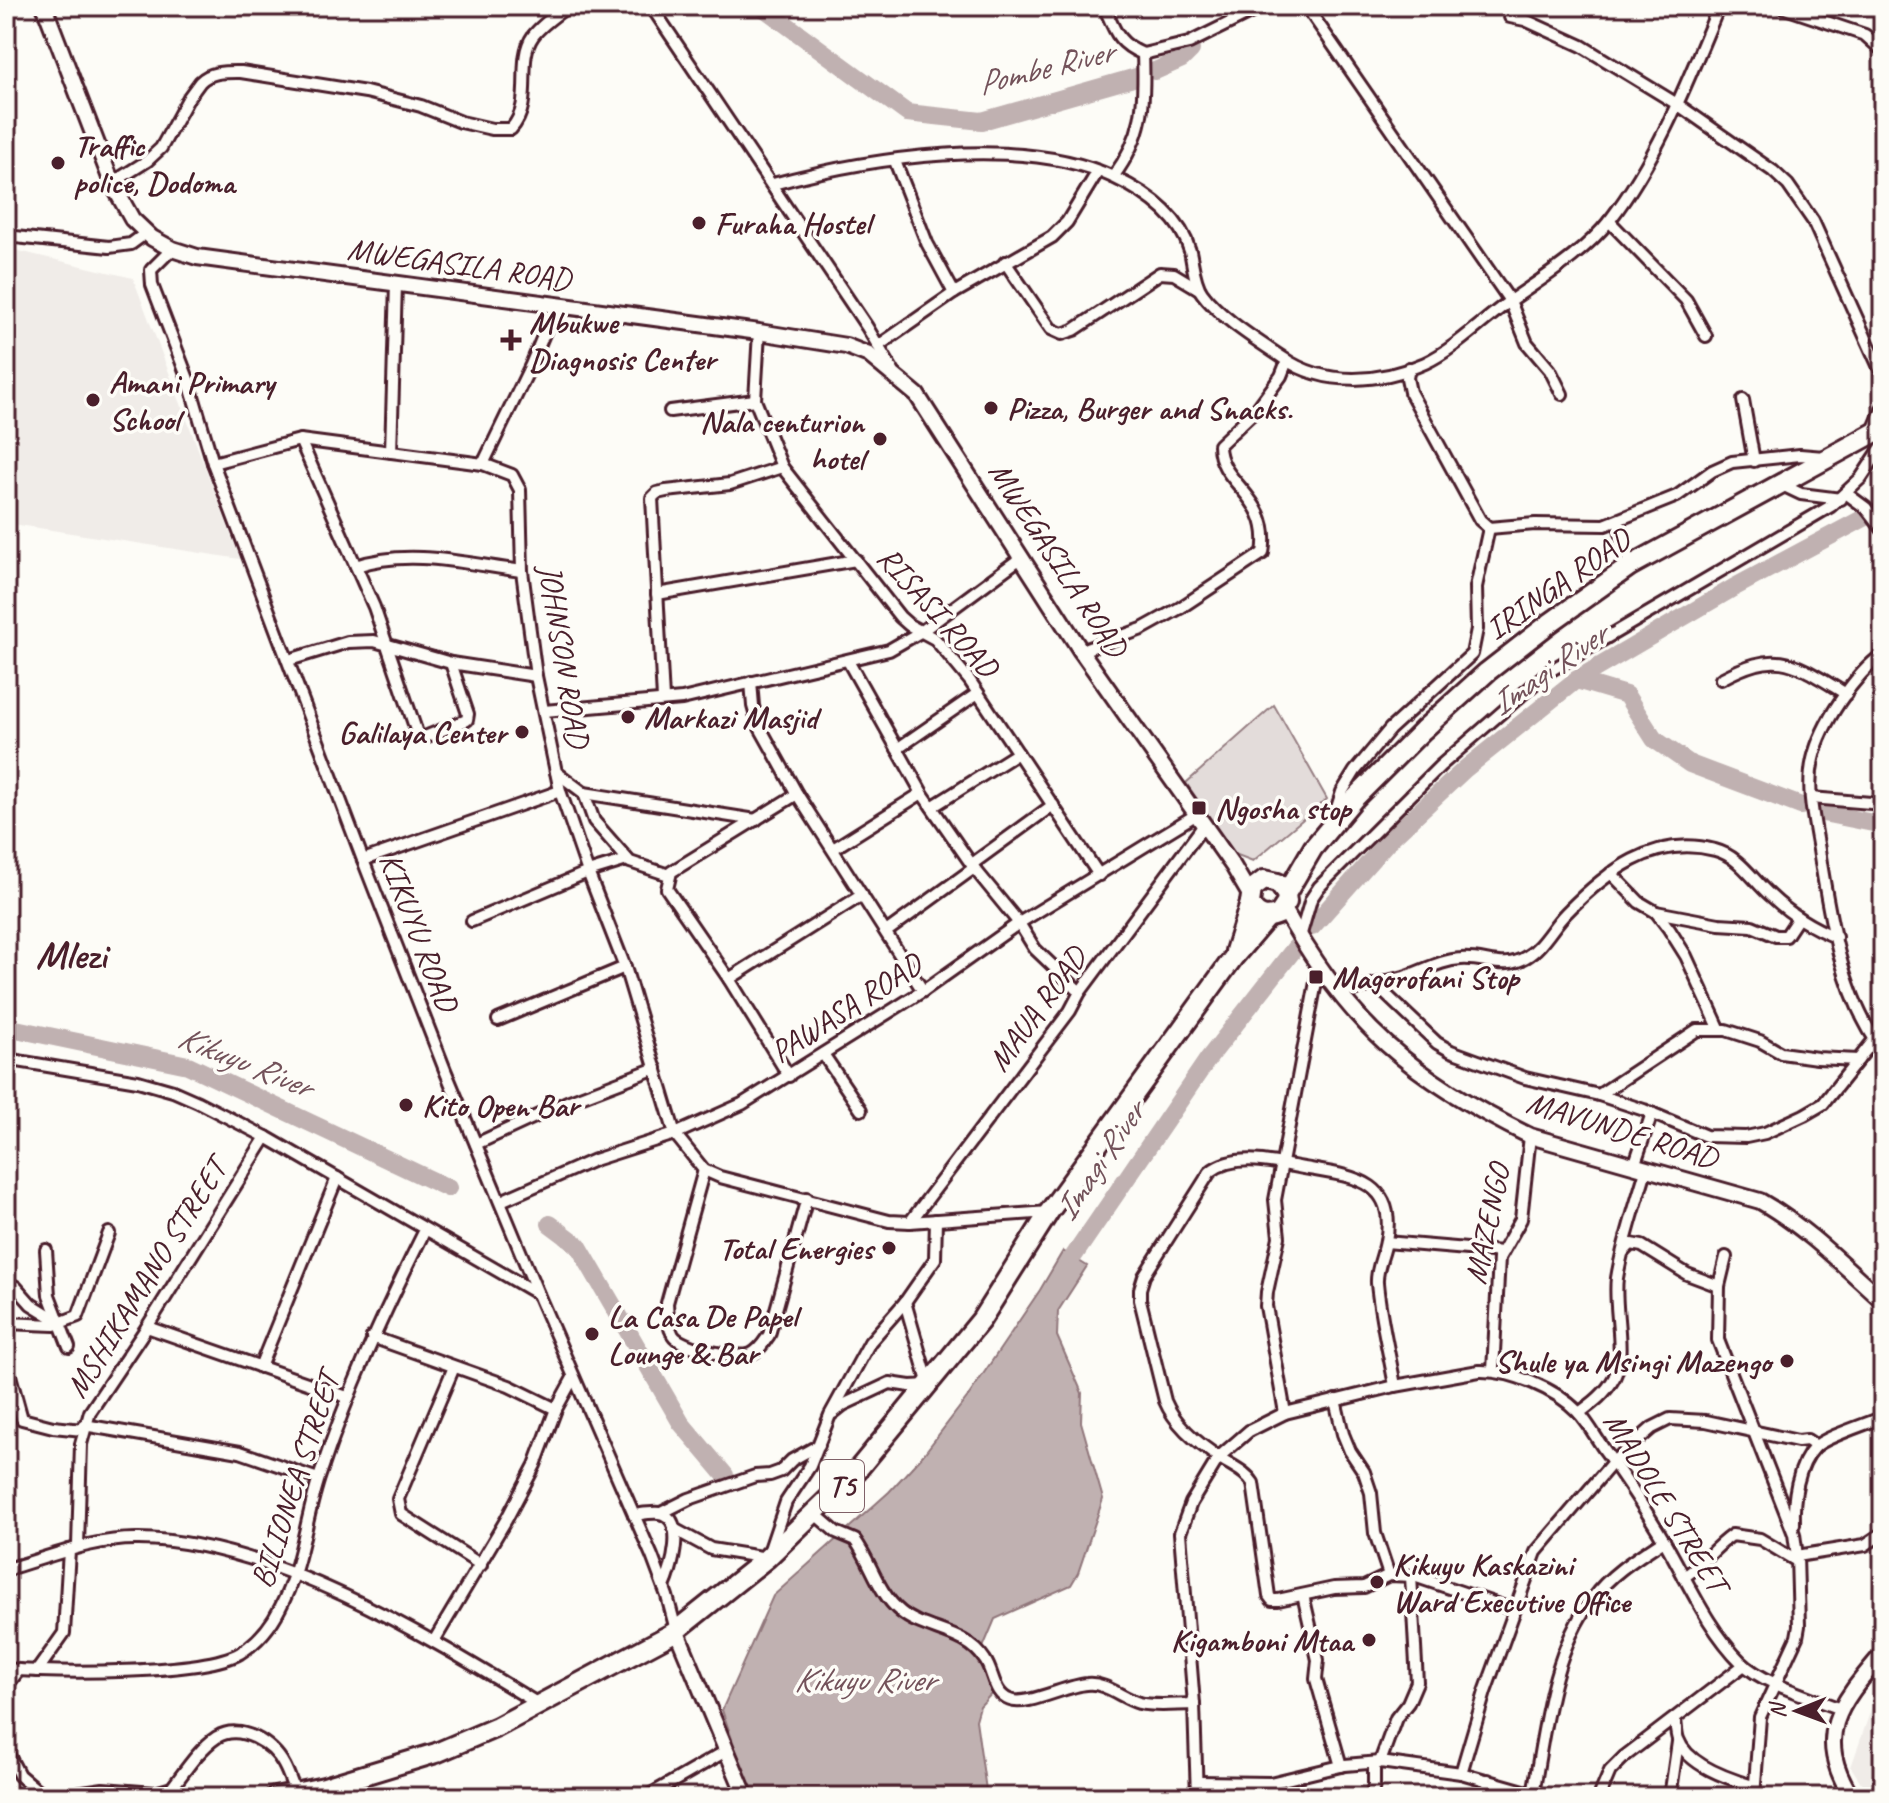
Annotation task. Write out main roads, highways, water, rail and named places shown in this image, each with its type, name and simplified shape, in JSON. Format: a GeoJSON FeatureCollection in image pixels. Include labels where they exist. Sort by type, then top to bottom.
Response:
{"type":"FeatureCollection","features":[{"type":"Feature","properties":{"kind":"highway","name":"IRINGA ROAD"},"geometry":{"type":"LineString","coordinates":[[1313,848],[1353,800],[1423,730],[1487,672],[1550,623],[1630,566],[1826,457],[1879,435]]}},
{"type":"Feature","properties":{"kind":"highway","name":"T5"},"geometry":{"type":"LineString","coordinates":[[1233,958],[1257,883],[1268,880],[1313,848]]}},
{"type":"Feature","properties":{"kind":"highway","name":"T5"},"geometry":{"type":"LineString","coordinates":[[275,1797],[296,1794],[436,1753],[497,1727],[676,1630],[767,1558],[855,1473],[981,1320],[1049,1212],[1233,958],[1278,909],[1313,848]]}},
{"type":"Feature","properties":{"kind":"highway"},"geometry":{"type":"LineString","coordinates":[[1250,899],[1256,913],[1278,909],[1283,888],[1268,880]]}},
{"type":"Feature","properties":{"kind":"water","name":"Kikuyu River"},"geometry":{"type":"Polygon","coordinates":[[[1063,1251],[1087,1266],[1058,1311],[1057,1336],[1082,1393],[1081,1422],[1103,1499],[1071,1585],[995,1619],[979,1657],[994,1691],[980,1706],[976,1720],[986,1790],[977,1797],[752,1797],[722,1710],[773,1596],[889,1492],[923,1455],[969,1395],[1063,1251]]]}},
{"type":"Feature","properties":{"kind":"waterway","name":"Pombe River"},"geometry":{"type":"LineString","coordinates":[[761,6],[907,113],[982,121],[1140,76]]}},
{"type":"Feature","properties":{"kind":"waterway"},"geometry":{"type":"LineString","coordinates":[[1191,50],[1274,6]]}},
{"type":"Feature","properties":{"kind":"waterway","name":"Pombe River"},"geometry":{"type":"LineString","coordinates":[[1155,71],[1182,59],[1191,50]]}},
{"type":"Feature","properties":{"kind":"waterway","name":"Imagi River"},"geometry":{"type":"LineString","coordinates":[[1878,511],[1883,509]]}},
{"type":"Feature","properties":{"kind":"waterway","name":"Imagi River"},"geometry":{"type":"LineString","coordinates":[[1312,927],[1389,840],[1465,769],[1576,680],[1733,588],[1864,518]]}},
{"type":"Feature","properties":{"kind":"waterway"},"geometry":{"type":"LineString","coordinates":[[1576,680],[1626,695],[1654,739],[1690,764],[1801,806]]}},
{"type":"Feature","properties":{"kind":"waterway"},"geometry":{"type":"LineString","coordinates":[[1823,813],[1883,825]]}},
{"type":"Feature","properties":{"kind":"waterway","name":"Imagi River"},"geometry":{"type":"LineString","coordinates":[[1073,1257],[1208,1059],[1295,948]]}},
{"type":"Feature","properties":{"kind":"waterway","name":"Kikuyu River"},"geometry":{"type":"LineString","coordinates":[[6,1027],[188,1065],[448,1188]]}},
{"type":"Feature","properties":{"kind":"waterway","name":"Kikuyu River"},"geometry":{"type":"LineString","coordinates":[[550,1224],[578,1245],[681,1423],[725,1475]]}},
{"type":"Feature","properties":{"kind":"place","name":"Traffic police, Dodoma"},"geometry":{"type":"Point","coordinates":[58,163]}},
{"type":"Feature","properties":{"kind":"place","name":"Furaha Hostel"},"geometry":{"type":"Point","coordinates":[699,223]}},
{"type":"Feature","properties":{"kind":"place","name":"Mbukwe Diagnosis Center"},"geometry":{"type":"Point","coordinates":[511,340]}},
{"type":"Feature","properties":{"kind":"place","name":"Amani Primary School"},"geometry":{"type":"Point","coordinates":[93,400]}},
{"type":"Feature","properties":{"kind":"place","name":"Pizza, Burger and Snacks."},"geometry":{"type":"Point","coordinates":[991,408]}},
{"type":"Feature","properties":{"kind":"place","name":"Nala centurion hotel"},"geometry":{"type":"Point","coordinates":[880,439]}},
{"type":"Feature","properties":{"kind":"place","name":"Markazi Masjid"},"geometry":{"type":"Point","coordinates":[628,717]}},
{"type":"Feature","properties":{"kind":"place","name":"Galilaya Center"},"geometry":{"type":"Point","coordinates":[522,732]}},
{"type":"Feature","properties":{"kind":"place","name":"Ngosha stop"},"geometry":{"type":"Point","coordinates":[1199,808]}},
{"type":"Feature","properties":{"kind":"place","name":"Magorofani Stop"},"geometry":{"type":"Point","coordinates":[1316,977]}},
{"type":"Feature","properties":{"kind":"place","name":"Kito Open Bar"},"geometry":{"type":"Point","coordinates":[406,1105]}},
{"type":"Feature","properties":{"kind":"place","name":"Total Energies"},"geometry":{"type":"Point","coordinates":[889,1248]}},
{"type":"Feature","properties":{"kind":"place","name":"La Casa De Papel Lounge & Bar"},"geometry":{"type":"Point","coordinates":[592,1334]}},
{"type":"Feature","properties":{"kind":"place","name":"Shule ya Msingi Mazengo"},"geometry":{"type":"Point","coordinates":[1787,1361]}},
{"type":"Feature","properties":{"kind":"place","name":"Kikuyu Kaskazini Ward Executive Office"},"geometry":{"type":"Point","coordinates":[1377,1582]}},
{"type":"Feature","properties":{"kind":"place","name":"Kigamboni Mtaa"},"geometry":{"type":"Point","coordinates":[1369,1640]}},
{"type":"Feature","properties":{"kind":"district","name":"Mlezi"},"geometry":{"type":"Point","coordinates":[71,955]}}]}
